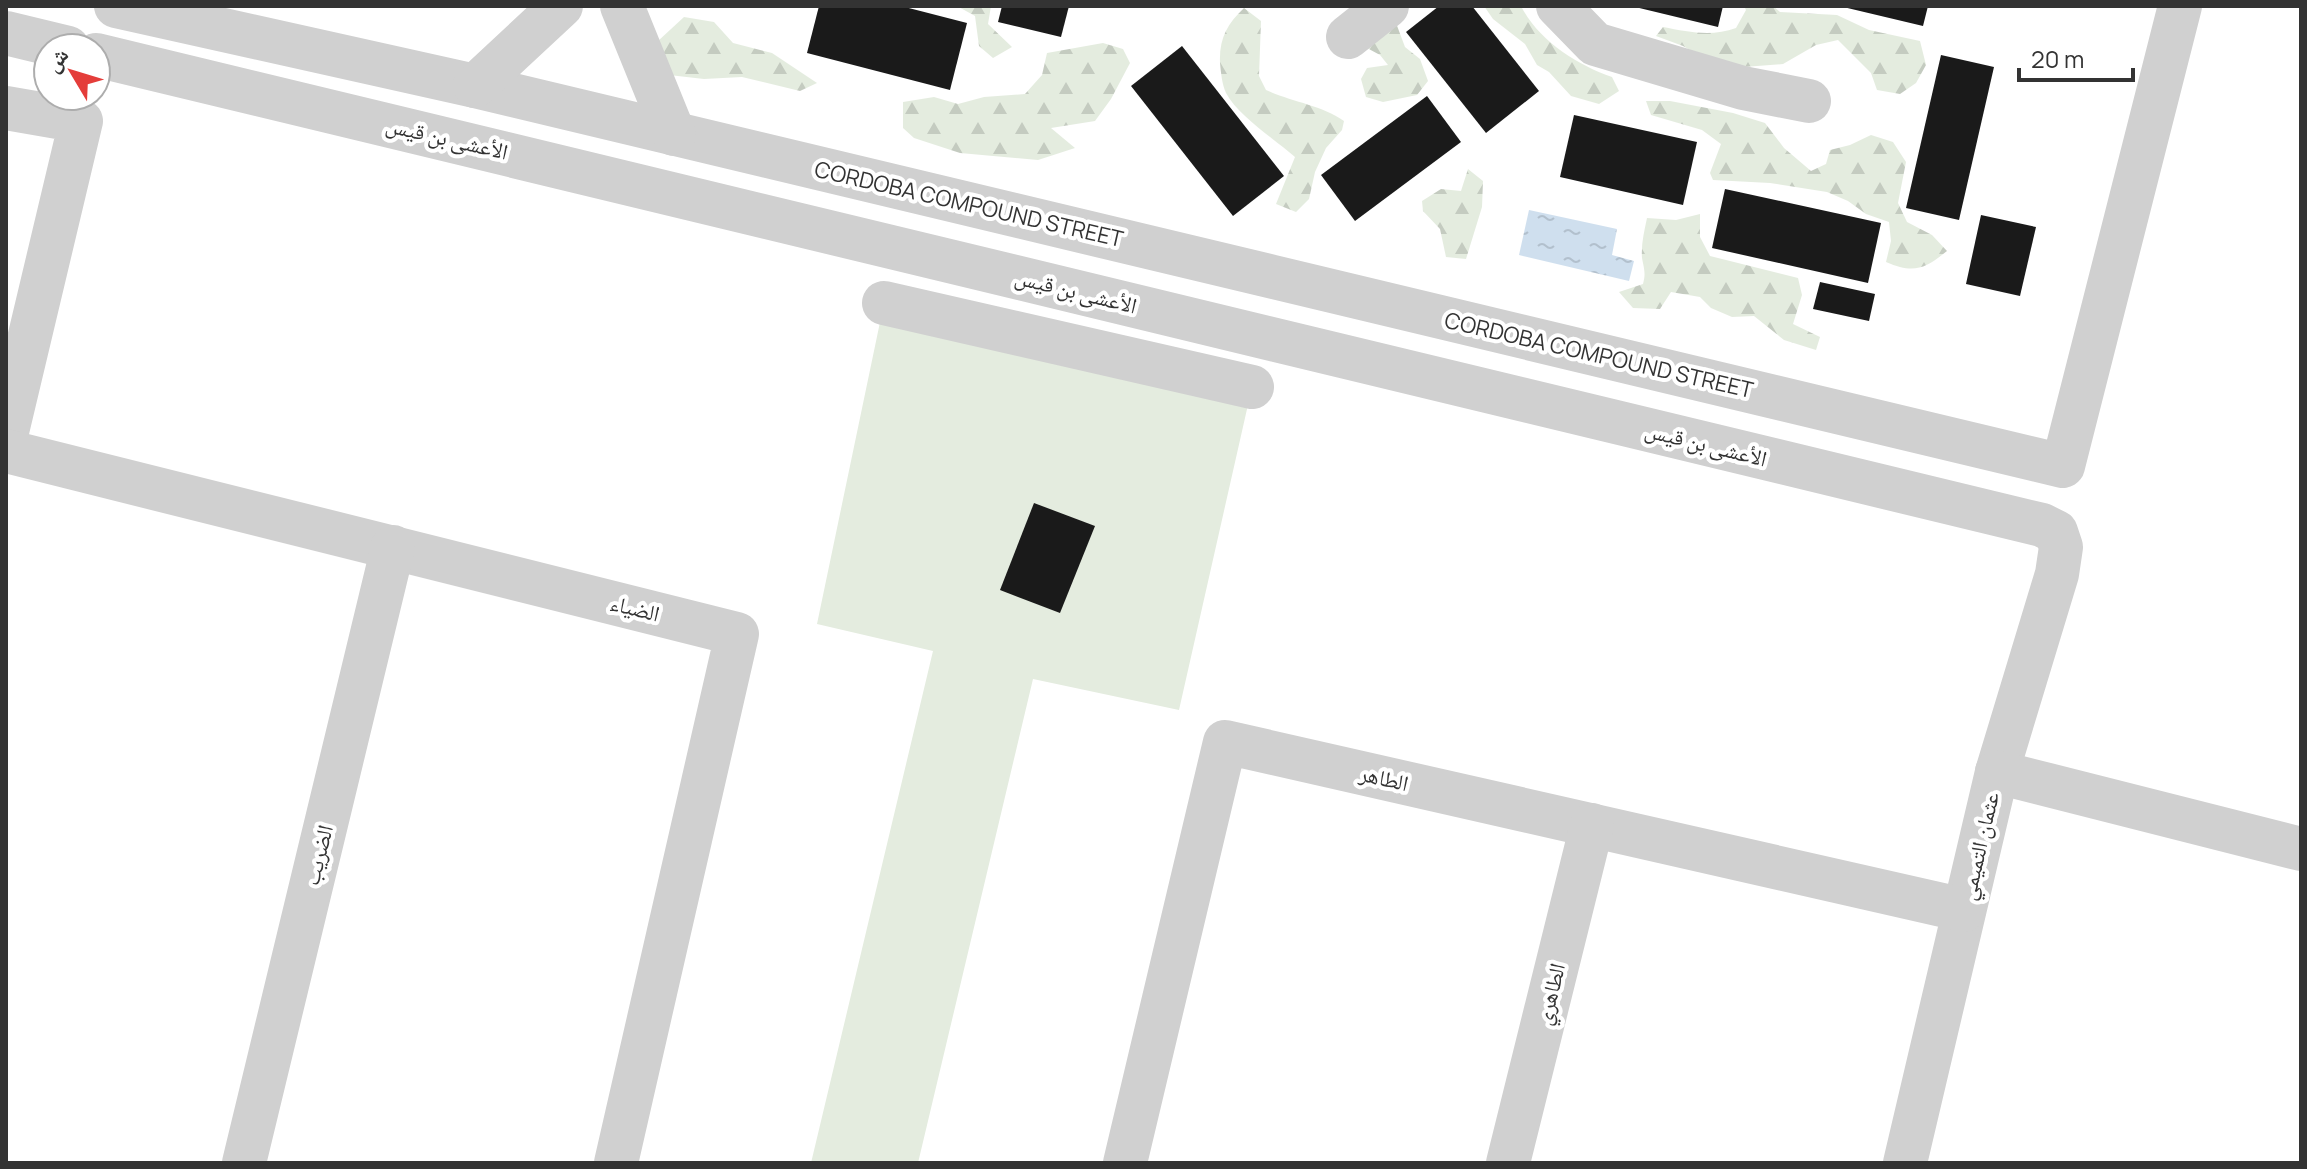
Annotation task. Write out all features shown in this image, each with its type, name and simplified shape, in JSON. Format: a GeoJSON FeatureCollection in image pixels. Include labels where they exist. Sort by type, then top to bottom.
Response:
{"type":"FeatureCollection","features":[{"type":"Feature","properties":{"kind":"street","name":"CORDOBA COMPOUND STREET"},"geometry":{"type":"LineString","coordinates":[[116,6],[475,86],[2063,466],[2180,6]]}},
{"type":"Feature","properties":{"kind":"street"},"geometry":{"type":"LineString","coordinates":[[475,86],[561,6]]}},
{"type":"Feature","properties":{"kind":"street"},"geometry":{"type":"LineString","coordinates":[[622,6],[674,134]]}},
{"type":"Feature","properties":{"kind":"street"},"geometry":{"type":"LineString","coordinates":[[1348,37],[1387,6]]}},
{"type":"Feature","properties":{"kind":"street"},"geometry":{"type":"LineString","coordinates":[[1558,6],[1595,44],[1743,88],[1809,101]]}},
{"type":"Feature","properties":{"kind":"street"},"geometry":{"type":"LineString","coordinates":[[6,33],[32,39]]}},
{"type":"Feature","properties":{"kind":"street","name":"الأعشى بن قيس"},"geometry":{"type":"LineString","coordinates":[[112,59],[2042,525],[2056,532]]}},
{"type":"Feature","properties":{"kind":"street"},"geometry":{"type":"LineString","coordinates":[[6,108],[81,121],[6,436]]}},
{"type":"Feature","properties":{"kind":"street"},"geometry":{"type":"LineString","coordinates":[[884,303],[1252,387]]}},
{"type":"Feature","properties":{"kind":"street","name":"الضياء"},"geometry":{"type":"LineString","coordinates":[[6,451],[737,634],[616,1163]]}},
{"type":"Feature","properties":{"kind":"street","name":"عثمان التميمي"},"geometry":{"type":"LineString","coordinates":[[1905,1163],[1997,772],[2057,574],[2061,547],[2056,532]]}},
{"type":"Feature","properties":{"kind":"street","name":"الضريب"},"geometry":{"type":"LineString","coordinates":[[244,1163],[393,547]]}},
{"type":"Feature","properties":{"kind":"street","name":"الطاهر"},"geometry":{"type":"LineString","coordinates":[[1125,1163],[1225,742],[1964,910]]}},
{"type":"Feature","properties":{"kind":"street"},"geometry":{"type":"LineString","coordinates":[[1997,772],[2301,849]]}},
{"type":"Feature","properties":{"kind":"street","name":"الطاهري"},"geometry":{"type":"LineString","coordinates":[[1508,1163],[1592,825]]}},
{"type":"Feature","properties":{"kind":"green space"},"geometry":{"type":"Polygon","coordinates":[[[957,6],[991,6],[988,24],[1012,47],[993,58],[979,46],[975,16],[957,6]]]}},
{"type":"Feature","properties":{"kind":"green space"},"geometry":{"type":"Polygon","coordinates":[[[1484,6],[1521,6],[1548,40],[1585,66],[1612,77],[1619,91],[1599,104],[1571,96],[1549,72],[1537,65],[1525,44],[1493,19],[1484,6]]]}},
{"type":"Feature","properties":{"kind":"green space"},"geometry":{"type":"Polygon","coordinates":[[[1744,6],[1773,6],[1780,12],[1837,15],[1869,30],[1920,41],[1926,65],[1916,83],[1900,94],[1877,90],[1871,73],[1838,40],[1816,45],[1783,64],[1744,67],[1707,60],[1683,46],[1656,36],[1663,27],[1709,33],[1736,28],[1746,10],[1744,6]]]}},
{"type":"Feature","properties":{"kind":"green space"},"geometry":{"type":"Polygon","coordinates":[[[1244,8],[1261,21],[1259,76],[1266,90],[1326,111],[1344,121],[1342,130],[1326,148],[1315,172],[1309,199],[1296,212],[1276,204],[1295,157],[1239,110],[1224,86],[1220,63],[1223,39],[1244,8]]]}},
{"type":"Feature","properties":{"kind":"green space"},"geometry":{"type":"Polygon","coordinates":[[[684,17],[714,22],[733,43],[772,53],[817,83],[800,91],[742,77],[704,79],[669,75],[658,41],[684,17]]]}},
{"type":"Feature","properties":{"kind":"green space"},"geometry":{"type":"Polygon","coordinates":[[[1396,23],[1405,47],[1420,59],[1428,81],[1417,95],[1383,102],[1366,97],[1361,79],[1367,68],[1388,65],[1380,55],[1367,48],[1396,23]]]}},
{"type":"Feature","properties":{"kind":"green space"},"geometry":{"type":"Polygon","coordinates":[[[1103,43],[1123,49],[1130,63],[1095,121],[1051,128],[1075,148],[1038,160],[960,153],[914,138],[903,128],[903,102],[934,97],[958,104],[984,97],[1025,94],[1042,75],[1047,53],[1103,43]]]}},
{"type":"Feature","properties":{"kind":"green space"},"geometry":{"type":"Polygon","coordinates":[[[1646,101],[1670,101],[1733,113],[1765,123],[1784,148],[1811,171],[1826,164],[1830,150],[1871,135],[1893,142],[1906,162],[1898,203],[1907,222],[1932,235],[1947,251],[1919,268],[1896,266],[1886,262],[1891,241],[1889,222],[1866,214],[1848,201],[1827,192],[1770,183],[1713,180],[1710,173],[1721,144],[1702,130],[1651,115],[1646,101]]]}},
{"type":"Feature","properties":{"kind":"green space"},"geometry":{"type":"Polygon","coordinates":[[[1468,169],[1483,181],[1482,207],[1466,259],[1446,257],[1440,229],[1423,211],[1422,201],[1441,189],[1461,191],[1468,169]]]}},
{"type":"Feature","properties":{"kind":"green space"},"geometry":{"type":"Polygon","coordinates":[[[1700,214],[1700,237],[1710,256],[1798,278],[1802,295],[1793,324],[1820,337],[1816,350],[1784,340],[1754,316],[1732,317],[1711,308],[1700,297],[1671,292],[1660,309],[1633,308],[1619,292],[1643,284],[1642,248],[1647,218],[1676,220],[1700,214]]]}},
{"type":"Feature","properties":{"kind":"green space"},"geometry":{"type":"Polygon","coordinates":[[[884,303],[1252,387],[1179,710],[1033,679],[918,1163],[811,1163],[933,651],[817,624],[884,303]]]}},
{"type":"Feature","properties":{"kind":"water"},"geometry":{"type":"Polygon","coordinates":[[[1529,210],[1617,229],[1612,255],[1634,261],[1629,281],[1519,255],[1529,210]]]}},
{"type":"Feature","properties":{"kind":"building"},"geometry":{"type":"Polygon","coordinates":[[[819,6],[901,6],[967,23],[950,90],[807,53],[819,6]]]}},
{"type":"Feature","properties":{"kind":"building"},"geometry":{"type":"Polygon","coordinates":[[[1002,6],[1069,6],[1061,37],[998,22],[1002,6]]]}},
{"type":"Feature","properties":{"kind":"building"},"geometry":{"type":"Polygon","coordinates":[[[1439,6],[1472,6],[1539,91],[1486,133],[1406,32],[1439,6]]]}},
{"type":"Feature","properties":{"kind":"building"},"geometry":{"type":"Polygon","coordinates":[[[1631,6],[1723,6],[1718,27],[1631,6]]]}},
{"type":"Feature","properties":{"kind":"building"},"geometry":{"type":"Polygon","coordinates":[[[1839,6],[1928,6],[1923,26],[1839,6]]]}},
{"type":"Feature","properties":{"kind":"building"},"geometry":{"type":"Polygon","coordinates":[[[1182,46],[1284,176],[1233,216],[1131,86],[1182,46]]]}},
{"type":"Feature","properties":{"kind":"building"},"geometry":{"type":"Polygon","coordinates":[[[1941,55],[1994,67],[1959,220],[1906,208],[1941,55]]]}},
{"type":"Feature","properties":{"kind":"building"},"geometry":{"type":"Polygon","coordinates":[[[1427,96],[1461,142],[1355,221],[1321,175],[1427,96]]]}},
{"type":"Feature","properties":{"kind":"building"},"geometry":{"type":"Polygon","coordinates":[[[1574,115],[1697,142],[1683,205],[1560,177],[1574,115]]]}},
{"type":"Feature","properties":{"kind":"building"},"geometry":{"type":"Polygon","coordinates":[[[1725,189],[1881,223],[1868,283],[1712,248],[1725,189]]]}},
{"type":"Feature","properties":{"kind":"building"},"geometry":{"type":"Polygon","coordinates":[[[1981,215],[2036,227],[2020,296],[1966,284],[1981,215]]]}},
{"type":"Feature","properties":{"kind":"building"},"geometry":{"type":"Polygon","coordinates":[[[1820,282],[1875,294],[1869,321],[1813,309],[1820,282]]]}},
{"type":"Feature","properties":{"kind":"building"},"geometry":{"type":"Polygon","coordinates":[[[1034,503],[1095,526],[1060,613],[1000,590],[1034,503]]]}}]}
